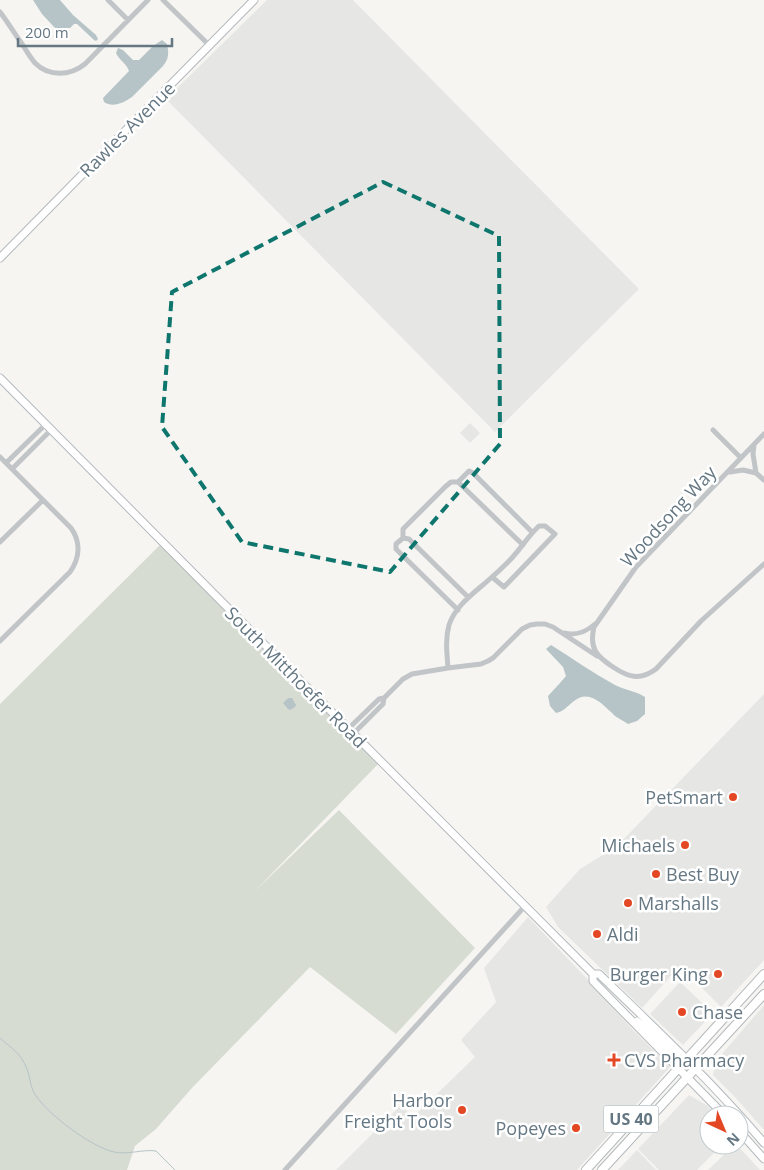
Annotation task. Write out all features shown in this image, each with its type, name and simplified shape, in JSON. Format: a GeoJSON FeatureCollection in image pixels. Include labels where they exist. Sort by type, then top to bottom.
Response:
{"type":"FeatureCollection","features":[{"type":"Feature","properties":{"kind":"main road","name":"Rawles Avenue"},"geometry":{"type":"LineString","coordinates":[[0,258],[254,0]]}},
{"type":"Feature","properties":{"kind":"main road","name":"South Mitthoefer Road"},"geometry":{"type":"LineString","coordinates":[[0,378],[593,974],[593,981],[629,1019],[637,1021],[686,1065]]}},
{"type":"Feature","properties":{"kind":"main road","name":"South Mitthoefer Road"},"geometry":{"type":"LineString","coordinates":[[593,974],[599,974],[686,1065]]}},
{"type":"Feature","properties":{"kind":"main road","name":"US 40"},"geometry":{"type":"LineString","coordinates":[[586,1170],[686,1065],[764,974]]}},
{"type":"Feature","properties":{"kind":"main road","name":"US 40"},"geometry":{"type":"LineString","coordinates":[[686,1065],[702,1062],[764,994]]}},
{"type":"Feature","properties":{"kind":"main road","name":"US 40"},"geometry":{"type":"LineString","coordinates":[[602,1170],[688,1078],[686,1065]]}},
{"type":"Feature","properties":{"kind":"main road"},"geometry":{"type":"LineString","coordinates":[[686,1065],[688,1078],[714,1105]]}},
{"type":"Feature","properties":{"kind":"main road"},"geometry":{"type":"LineString","coordinates":[[686,1065],[731,1106],[764,1143]]}},
{"type":"Feature","properties":{"kind":"main road"},"geometry":{"type":"LineString","coordinates":[[749,1143],[764,1159]]}},
{"type":"Feature","properties":{"kind":"street"},"geometry":{"type":"LineString","coordinates":[[108,0],[128,20]]}},
{"type":"Feature","properties":{"kind":"street"},"geometry":{"type":"LineString","coordinates":[[0,12],[35,63],[47,71],[60,74],[81,67],[148,0]]}},
{"type":"Feature","properties":{"kind":"street"},"geometry":{"type":"LineString","coordinates":[[163,0],[210,46]]}},
{"type":"Feature","properties":{"kind":"street"},"geometry":{"type":"LineString","coordinates":[[6,463],[46,424]]}},
{"type":"Feature","properties":{"kind":"street"},"geometry":{"type":"LineString","coordinates":[[12,469],[51,430]]}},
{"type":"Feature","properties":{"kind":"street"},"geometry":{"type":"LineString","coordinates":[[713,430],[741,458]]}},
{"type":"Feature","properties":{"kind":"street","name":"Woodsong Way"},"geometry":{"type":"LineString","coordinates":[[596,623],[636,567],[764,434]]}},
{"type":"Feature","properties":{"kind":"street"},"geometry":{"type":"LineString","coordinates":[[754,445],[756,472]]}},
{"type":"Feature","properties":{"kind":"street"},"geometry":{"type":"LineString","coordinates":[[0,457],[71,528],[76,538],[78,550],[76,562],[70,572],[0,641]]}},
{"type":"Feature","properties":{"kind":"street"},"geometry":{"type":"LineString","coordinates":[[728,472],[743,470],[756,472],[764,480]]}},
{"type":"Feature","properties":{"kind":"street"},"geometry":{"type":"LineString","coordinates":[[458,482],[468,471],[473,473],[532,532]]}},
{"type":"Feature","properties":{"kind":"street"},"geometry":{"type":"LineString","coordinates":[[458,610],[396,549],[396,544],[402,538],[403,529],[451,482],[458,482],[522,545]]}},
{"type":"Feature","properties":{"kind":"street"},"geometry":{"type":"LineString","coordinates":[[0,542],[42,500]]}},
{"type":"Feature","properties":{"kind":"street"},"geometry":{"type":"LineString","coordinates":[[448,668],[448,632],[452,619],[468,597],[512,558],[539,526],[545,526],[555,534],[504,587],[492,577]]}},
{"type":"Feature","properties":{"kind":"street"},"geometry":{"type":"LineString","coordinates":[[402,538],[409,539],[468,597]]}},
{"type":"Feature","properties":{"kind":"street"},"geometry":{"type":"LineString","coordinates":[[351,731],[383,704],[384,698],[403,679],[412,674],[481,664],[488,661],[520,631],[532,624],[548,625],[627,675],[639,676],[651,672],[764,564]]}},
{"type":"Feature","properties":{"kind":"street"},"geometry":{"type":"LineString","coordinates":[[559,631],[571,634],[581,633],[596,623]]}},
{"type":"Feature","properties":{"kind":"street"},"geometry":{"type":"LineString","coordinates":[[596,623],[592,634],[593,643],[601,659]]}},
{"type":"Feature","properties":{"kind":"street"},"geometry":{"type":"LineString","coordinates":[[285,1170],[525,906]]}},
{"type":"Feature","properties":{"kind":"highlighted area"},"geometry":{"type":"Polygon","coordinates":[[[383,182],[499,236],[500,444],[390,572],[242,542],[162,427],[172,292],[383,182]]]}},
{"type":"Feature","properties":{"kind":"shaded area"},"geometry":{"type":"Polygon","coordinates":[[[33,0],[60,0],[98,39],[94,40],[77,24],[70,28],[55,28],[42,14],[33,0]]]}},
{"type":"Feature","properties":{"kind":"shaded area"},"geometry":{"type":"Polygon","coordinates":[[[267,0],[353,0],[639,289],[495,432],[166,99],[267,0]]]}},
{"type":"Feature","properties":{"kind":"shaded area"},"geometry":{"type":"Polygon","coordinates":[[[162,40],[167,44],[168,53],[163,66],[129,99],[114,105],[104,102],[103,98],[129,71],[116,53],[118,48],[123,50],[133,60],[139,60],[162,40]]]}},
{"type":"Feature","properties":{"kind":"shaded area"},"geometry":{"type":"Polygon","coordinates":[[[470,423],[480,433],[470,443],[460,433],[470,423]]]}},
{"type":"Feature","properties":{"kind":"shaded area"},"geometry":{"type":"Polygon","coordinates":[[[163,542],[381,761],[255,891],[339,810],[475,948],[396,1034],[310,967],[192,1088],[156,1129],[135,1146],[127,1170],[0,1170],[0,704],[163,542]]]}},
{"type":"Feature","properties":{"kind":"shaded area"},"geometry":{"type":"Polygon","coordinates":[[[551,645],[615,685],[645,697],[645,714],[637,721],[628,724],[615,716],[598,701],[589,697],[579,698],[556,713],[550,706],[548,696],[566,676],[563,667],[546,649],[551,645]]]}},
{"type":"Feature","properties":{"kind":"shaded area"},"geometry":{"type":"Polygon","coordinates":[[[764,694],[764,960],[721,1007],[680,966],[642,1008],[558,927],[546,907],[580,869],[616,847],[764,694]]]}},
{"type":"Feature","properties":{"kind":"shaded area"},"geometry":{"type":"Polygon","coordinates":[[[292,698],[296,705],[290,710],[283,703],[292,698]]]}},
{"type":"Feature","properties":{"kind":"shaded area"},"geometry":{"type":"Polygon","coordinates":[[[528,917],[670,1067],[577,1170],[336,1170],[401,1105],[413,1117],[475,1057],[461,1040],[496,1002],[484,968],[528,917]]]}},
{"type":"Feature","properties":{"kind":"shaded area"},"geometry":{"type":"Polygon","coordinates":[[[680,982],[713,1013],[683,1045],[650,1014],[680,982]]]}},
{"type":"Feature","properties":{"kind":"shaded area"},"geometry":{"type":"Polygon","coordinates":[[[764,1005],[764,1130],[749,1113],[749,1105],[742,1105],[713,1075],[716,1061],[764,1005]]]}},
{"type":"Feature","properties":{"kind":"shaded area"},"geometry":{"type":"Polygon","coordinates":[[[689,1095],[706,1105],[699,1105],[699,1155],[712,1155],[697,1170],[659,1170],[638,1149],[689,1095]]]}},
{"type":"Feature","properties":{"kind":"shaded area"},"geometry":{"type":"Polygon","coordinates":[[[637,1150],[656,1170],[618,1170],[637,1150]]]}},
{"type":"Feature","properties":{"kind":"shaded area"},"geometry":{"type":"Polygon","coordinates":[[[724,1155],[746,1155],[760,1170],[708,1170],[724,1155]]]}},
{"type":"Feature","properties":{"kind":"waterway"},"geometry":{"type":"LineString","coordinates":[[0,1038],[22,1059],[33,1091],[39,1099],[47,1109],[69,1128],[104,1149],[114,1152],[156,1151],[175,1170]]}},
{"type":"Feature","properties":{"kind":"place","name":"PetSmart"},"geometry":{"type":"Point","coordinates":[733,797]}},
{"type":"Feature","properties":{"kind":"place","name":"Michaels"},"geometry":{"type":"Point","coordinates":[685,845]}},
{"type":"Feature","properties":{"kind":"place","name":"Best Buy"},"geometry":{"type":"Point","coordinates":[656,874]}},
{"type":"Feature","properties":{"kind":"place","name":"Marshalls"},"geometry":{"type":"Point","coordinates":[628,903]}},
{"type":"Feature","properties":{"kind":"place","name":"Aldi"},"geometry":{"type":"Point","coordinates":[597,934]}},
{"type":"Feature","properties":{"kind":"place","name":"Burger King"},"geometry":{"type":"Point","coordinates":[718,974]}},
{"type":"Feature","properties":{"kind":"place","name":"Chase"},"geometry":{"type":"Point","coordinates":[682,1012]}},
{"type":"Feature","properties":{"kind":"place","name":"CVS Pharmacy"},"geometry":{"type":"Point","coordinates":[614,1060]}},
{"type":"Feature","properties":{"kind":"place","name":"Harbor Freight Tools"},"geometry":{"type":"Point","coordinates":[462,1110]}},
{"type":"Feature","properties":{"kind":"place","name":"Popeyes"},"geometry":{"type":"Point","coordinates":[576,1128]}}]}
